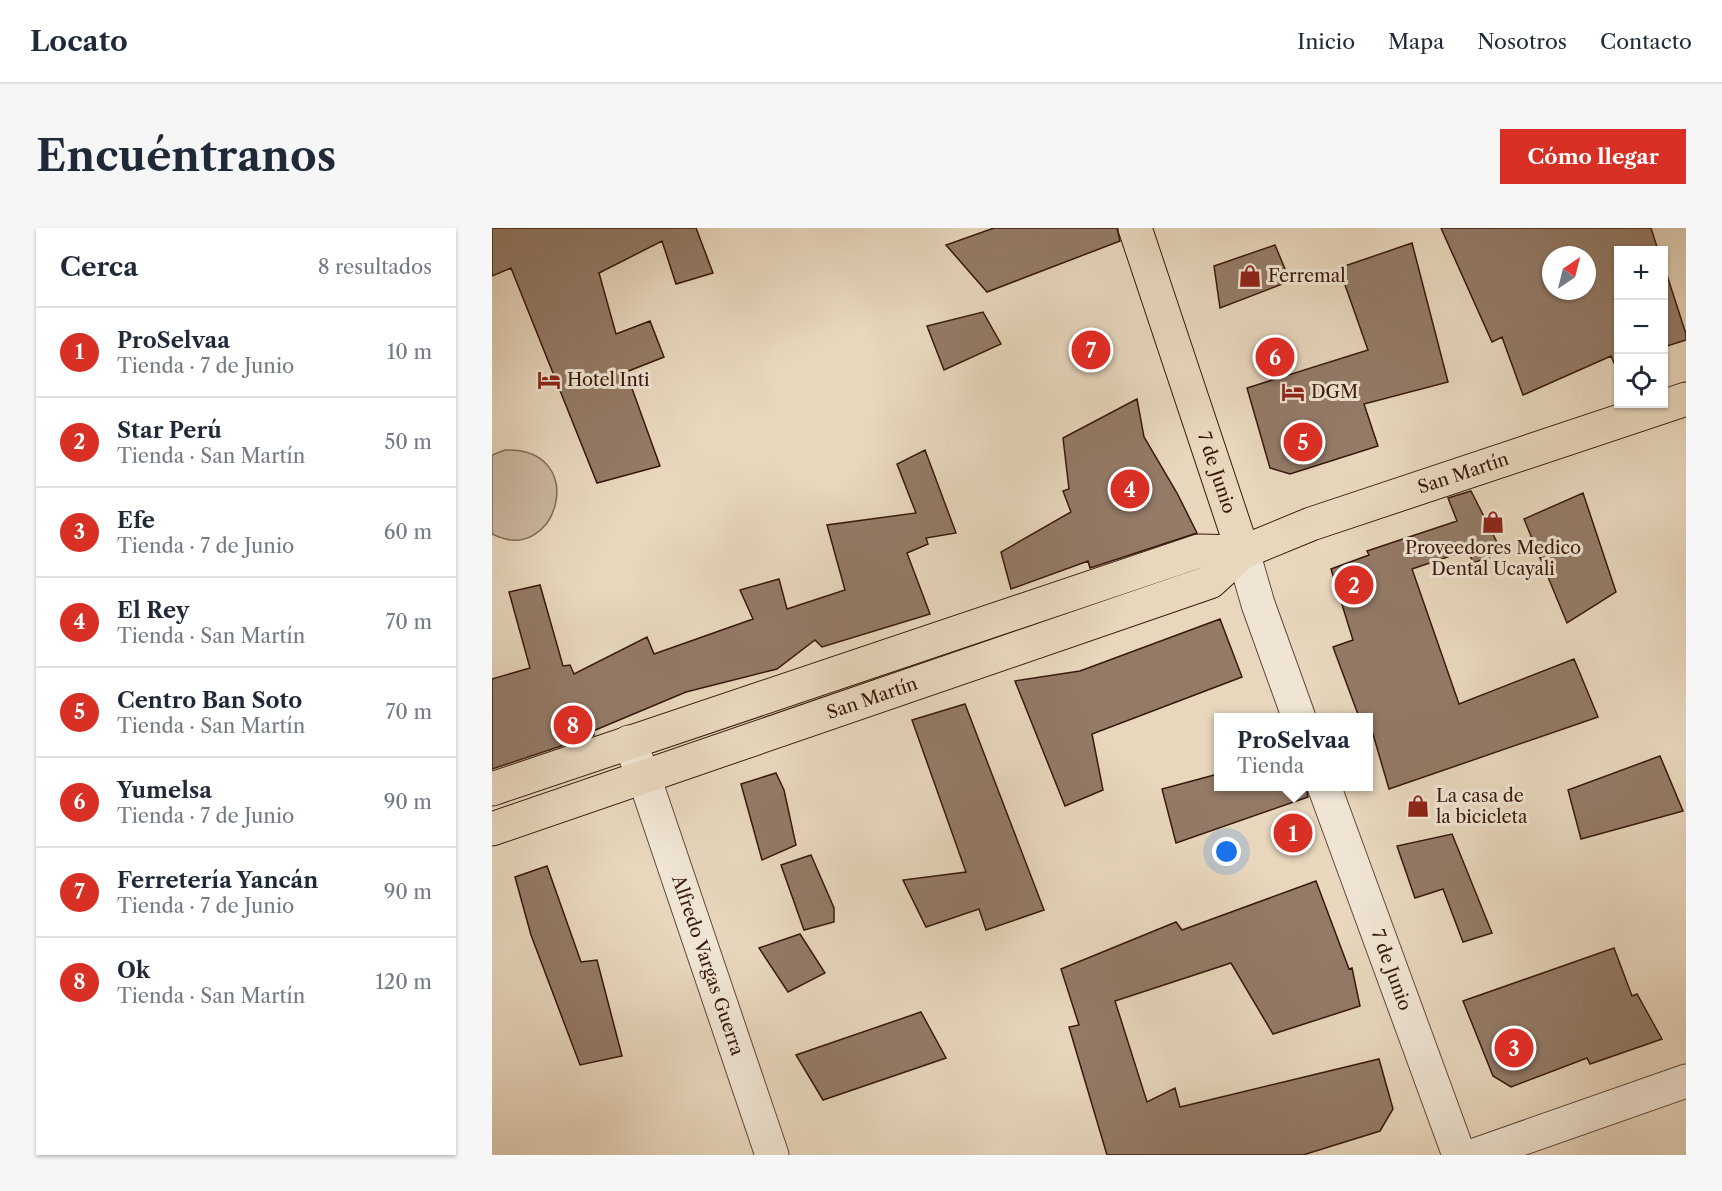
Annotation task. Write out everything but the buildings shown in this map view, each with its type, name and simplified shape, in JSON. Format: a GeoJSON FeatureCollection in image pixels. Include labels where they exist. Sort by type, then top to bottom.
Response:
{"type":"FeatureCollection","features":[{"type":"Feature","properties":{"kind":"main road","name":"7 de Junio"},"geometry":{"type":"LineString","coordinates":[[1135,228],[1243,552]]}},
{"type":"Feature","properties":{"kind":"main road","name":"San Martín"},"geometry":{"type":"LineString","coordinates":[[492,829],[1210,582],[1243,552],[1311,524],[1686,399]]}},
{"type":"Feature","properties":{"kind":"main road","name":"San Martín"},"geometry":{"type":"LineString","coordinates":[[492,789],[1199,551],[1243,552]]}},
{"type":"Feature","properties":{"kind":"street","name":"7 de Junio"},"geometry":{"type":"LineString","coordinates":[[1243,552],[1258,604],[1298,713]]}},
{"type":"Feature","properties":{"kind":"street","name":"Alfredo Vargas Guerra"},"geometry":{"type":"LineString","coordinates":[[629,742],[644,777],[772,1155]]}},
{"type":"Feature","properties":{"kind":"street","name":"7 de Junio"},"geometry":{"type":"LineString","coordinates":[[1326,791],[1459,1155]]}},
{"type":"Feature","properties":{"kind":"street"},"geometry":{"type":"LineString","coordinates":[[1475,1155],[1686,1081]]}},
{"type":"Feature","properties":{"kind":"shaded area"},"geometry":{"type":"Polygon","coordinates":[[[505,450],[532,454],[549,467],[556,484],[555,504],[548,522],[534,535],[515,540],[492,534],[492,455],[505,450]]]}},
{"type":"Feature","properties":{"kind":"place","name":"Ferremal"},"geometry":{"type":"Point","coordinates":[1250,276]}},
{"type":"Feature","properties":{"kind":"place","name":"Ferretería Yancán"},"geometry":{"type":"Point","coordinates":[1091,350]}},
{"type":"Feature","properties":{"kind":"place","name":"Yumelsa"},"geometry":{"type":"Point","coordinates":[1275,357]}},
{"type":"Feature","properties":{"kind":"place","name":"Hotel Inti"},"geometry":{"type":"Point","coordinates":[549,380]}},
{"type":"Feature","properties":{"kind":"place","name":"DGM"},"geometry":{"type":"Point","coordinates":[1293,392]}},
{"type":"Feature","properties":{"kind":"place","name":"Centro Ban Soto"},"geometry":{"type":"Point","coordinates":[1303,442]}},
{"type":"Feature","properties":{"kind":"place","name":"El Rey"},"geometry":{"type":"Point","coordinates":[1130,489]}},
{"type":"Feature","properties":{"kind":"place","name":"Proveedores Medico Dental Ucayali"},"geometry":{"type":"Point","coordinates":[1493,522]}},
{"type":"Feature","properties":{"kind":"place","name":"Star Perú"},"geometry":{"type":"Point","coordinates":[1354,585]}},
{"type":"Feature","properties":{"kind":"place","name":"Ok"},"geometry":{"type":"Point","coordinates":[573,725]}},
{"type":"Feature","properties":{"kind":"place","name":"La casa de la bicicleta"},"geometry":{"type":"Point","coordinates":[1418,806]}},
{"type":"Feature","properties":{"kind":"place","name":"ProSelvaa"},"geometry":{"type":"Point","coordinates":[1293,833]}},
{"type":"Feature","properties":{"kind":"place","name":"Efe"},"geometry":{"type":"Point","coordinates":[1514,1048]}}]}
